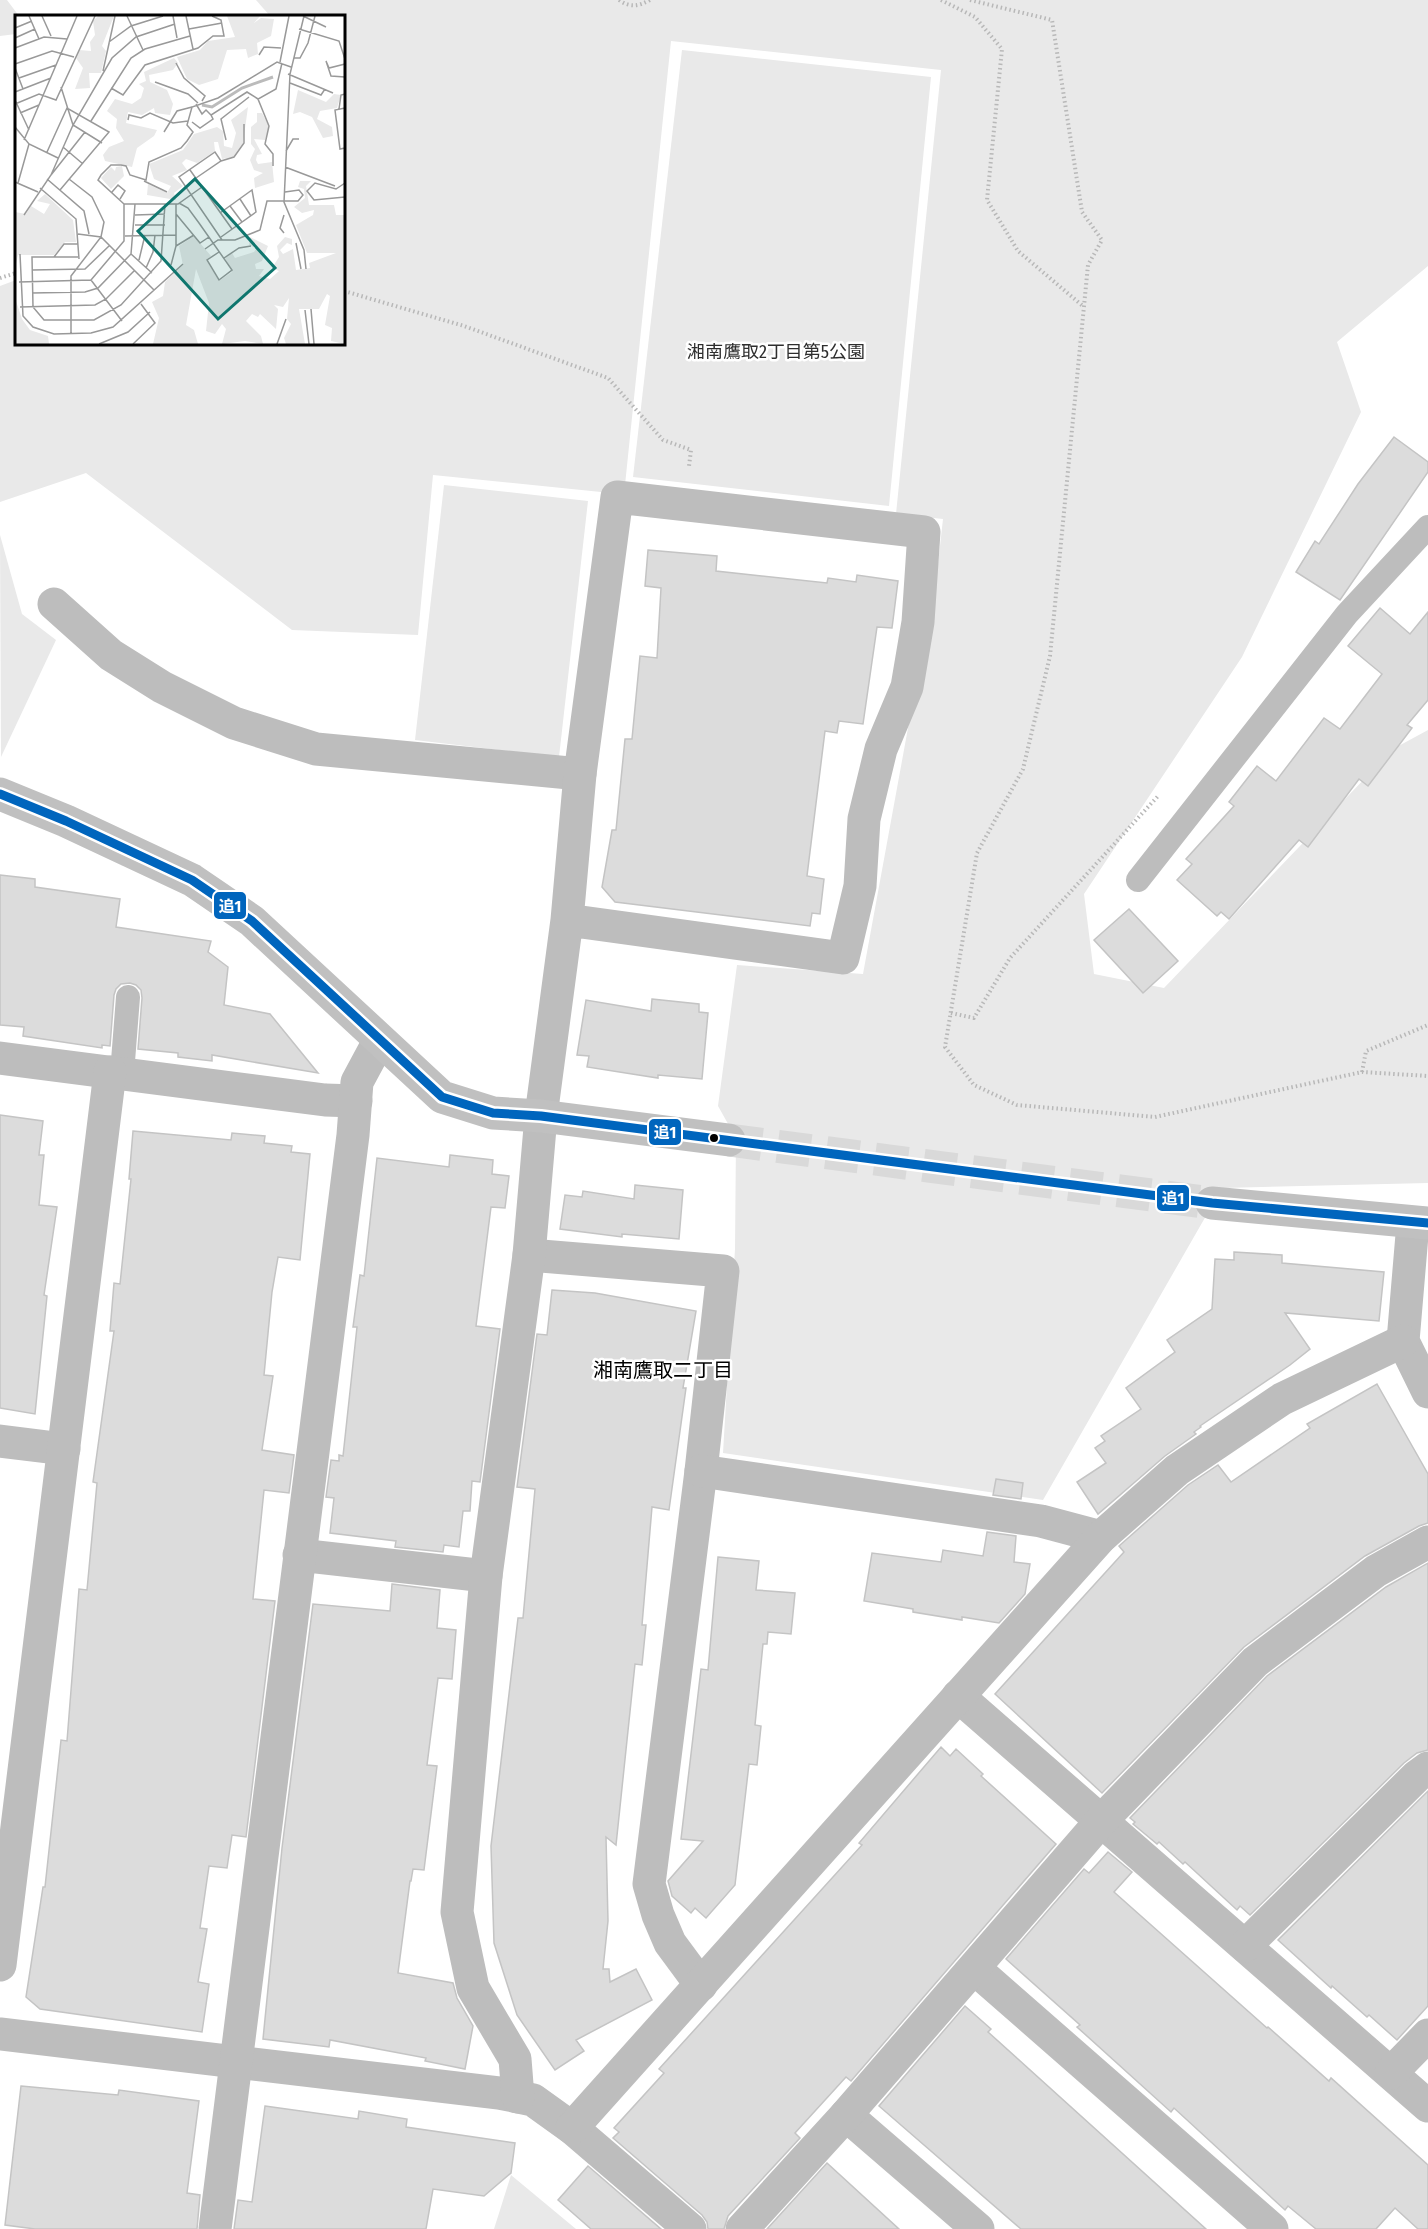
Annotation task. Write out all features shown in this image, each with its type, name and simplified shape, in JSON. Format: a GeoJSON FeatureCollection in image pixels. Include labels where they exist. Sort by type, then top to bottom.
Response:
{"type":"FeatureCollection","features":[{"type":"Feature","properties":{"kind":"street"},"geometry":{"type":"LineString","coordinates":[[518,2097],[515,2059],[473,1988],[457,1912],[486,1576],[529,1255],[541,1116],[567,920],[580,774],[617,497],[924,532],[918,622],[907,687],[881,749],[864,819],[860,886],[843,957],[567,920]]}},
{"type":"Feature","properties":{"kind":"street"},"geometry":{"type":"LineString","coordinates":[[54,604],[111,655],[162,687],[234,723],[316,748],[580,774]]}},
{"type":"Feature","properties":{"kind":"street"},"geometry":{"type":"LineString","coordinates":[[0,794],[66,821],[192,880],[252,921],[442,1097],[493,1113],[541,1116],[729,1140]]}},
{"type":"Feature","properties":{"kind":"street"},"geometry":{"type":"LineString","coordinates":[[215,2229],[357,1082],[379,1041]]}},
{"type":"Feature","properties":{"kind":"street"},"geometry":{"type":"LineString","coordinates":[[0,1058],[325,1100],[356,1101]]}},
{"type":"Feature","properties":{"kind":"street"},"geometry":{"type":"LineString","coordinates":[[0,1965],[64,1449],[116,1073]]}},
{"type":"Feature","properties":{"kind":"street"},"geometry":{"type":"LineString","coordinates":[[1212,1203],[1421,1223],[1403,1341],[1428,1392]]}},
{"type":"Feature","properties":{"kind":"street"},"geometry":{"type":"LineString","coordinates":[[529,1255],[723,1271],[701,1471],[649,1884],[658,1915],[670,1943],[701,1985]]}},
{"type":"Feature","properties":{"kind":"street"},"geometry":{"type":"LineString","coordinates":[[572,2128],[1101,1538],[1177,1470],[1282,1399],[1403,1341]]}},
{"type":"Feature","properties":{"kind":"street"},"geometry":{"type":"LineString","coordinates":[[0,1441],[64,1449]]}},
{"type":"Feature","properties":{"kind":"street"},"geometry":{"type":"LineString","coordinates":[[701,1471],[1041,1521],[1101,1538]]}},
{"type":"Feature","properties":{"kind":"street"},"geometry":{"type":"LineString","coordinates":[[741,2229],[975,1969],[1101,1821],[1255,1662],[1376,1572],[1428,1542]]}},
{"type":"Feature","properties":{"kind":"street"},"geometry":{"type":"LineString","coordinates":[[299,1555],[486,1576]]}},
{"type":"Feature","properties":{"kind":"street"},"geometry":{"type":"LineString","coordinates":[[958,1696],[1428,2106]]}},
{"type":"Feature","properties":{"kind":"street"},"geometry":{"type":"LineString","coordinates":[[1245,1946],[1417,1776],[1428,1768]]}},
{"type":"Feature","properties":{"kind":"street"},"geometry":{"type":"LineString","coordinates":[[975,1969],[1272,2229]]}},
{"type":"Feature","properties":{"kind":"street"},"geometry":{"type":"LineString","coordinates":[[0,2034],[533,2100],[572,2128],[690,2229]]}},
{"type":"Feature","properties":{"kind":"street"},"geometry":{"type":"LineString","coordinates":[[1391,2073],[1428,2035]]}},
{"type":"Feature","properties":{"kind":"street"},"geometry":{"type":"LineString","coordinates":[[846,2115],[978,2229]]}},
{"type":"Feature","properties":{"kind":"lane"},"geometry":{"type":"LineString","coordinates":[[1138,880],[1347,614],[1428,527]]}},
{"type":"Feature","properties":{"kind":"lane"},"geometry":{"type":"LineString","coordinates":[[116,1073],[128,997]]}},
{"type":"Feature","properties":{"kind":"path"},"geometry":{"type":"LineString","coordinates":[[619,0],[626,5],[640,6],[650,0]]}},
{"type":"Feature","properties":{"kind":"path"},"geometry":{"type":"LineString","coordinates":[[941,0],[975,17],[1002,49],[987,200],[1018,251],[1084,307]]}},
{"type":"Feature","properties":{"kind":"path"},"geometry":{"type":"LineString","coordinates":[[970,0],[1052,20],[1082,212],[1102,240],[1088,265],[1050,656],[1023,769],[978,853],[945,1047],[974,1085],[1017,1105],[1155,1117],[1362,1072],[1428,1076]]}},
{"type":"Feature","properties":{"kind":"path"},"geometry":{"type":"LineString","coordinates":[[0,278],[15,273]]}},
{"type":"Feature","properties":{"kind":"path"},"geometry":{"type":"LineString","coordinates":[[345,291],[464,326],[608,378],[663,440],[691,450]]}},
{"type":"Feature","properties":{"kind":"path"},"geometry":{"type":"LineString","coordinates":[[951,1013],[974,1018],[1010,958],[1161,792]]}},
{"type":"Feature","properties":{"kind":"path"},"geometry":{"type":"LineString","coordinates":[[1362,1072],[1366,1052],[1428,1026]]}},
{"type":"Feature","properties":{"kind":"green space"},"geometry":{"type":"Polygon","coordinates":[[[0,0],[7,0],[18,15],[15,15],[15,34],[0,36],[0,0]]]}},
{"type":"Feature","properties":{"kind":"green space"},"geometry":{"type":"Polygon","coordinates":[[[256,0],[1428,0],[1428,266],[1337,342],[1361,412],[1242,657],[1084,894],[1094,974],[1164,988],[1393,749],[1428,730],[1428,1183],[1222,1188],[1043,1500],[723,1453],[735,1249],[736,1138],[718,1106],[737,965],[863,974],[938,564],[943,519],[896,514],[941,70],[671,41],[625,485],[601,492],[433,475],[418,635],[292,630],[86,473],[0,502],[0,286],[15,280],[15,345],[345,345],[345,15],[269,15],[256,0]]]}},
{"type":"Feature","properties":{"kind":"green space","name":"湘南鷹取2丁目第5公園"},"geometry":{"type":"Polygon","coordinates":[[[682,50],[931,77],[889,506],[633,477],[682,50]]]}},
{"type":"Feature","properties":{"kind":"green space"},"geometry":{"type":"Polygon","coordinates":[[[444,485],[588,501],[559,757],[415,740],[444,485]]]}},
{"type":"Feature","properties":{"kind":"green space"},"geometry":{"type":"Polygon","coordinates":[[[0,535],[22,614],[56,640],[1,757],[0,535]]]}},
{"type":"Feature","properties":{"kind":"green space"},"geometry":{"type":"Polygon","coordinates":[[[511,2175],[576,2229],[494,2229],[511,2175]]]}},
{"type":"Feature","properties":{"kind":"building"},"geometry":{"type":"Polygon","coordinates":[[[1394,437],[1428,462],[1428,472],[1340,600],[1296,572],[1315,541],[1319,544],[1358,484],[1394,437]]]}},
{"type":"Feature","properties":{"kind":"building"},"geometry":{"type":"Polygon","coordinates":[[[648,550],[717,556],[716,571],[827,583],[828,578],[856,582],[857,575],[898,581],[892,628],[877,627],[863,724],[839,721],[837,733],[825,731],[807,876],[824,879],[820,914],[812,913],[810,926],[615,902],[602,887],[612,830],[616,830],[625,739],[632,739],[640,656],[657,658],[661,588],[645,586],[648,550]]]}},
{"type":"Feature","properties":{"kind":"building"},"geometry":{"type":"Polygon","coordinates":[[[1380,608],[1410,634],[1428,612],[1428,700],[1407,725],[1412,728],[1368,786],[1359,779],[1308,847],[1299,840],[1229,919],[1221,912],[1217,916],[1177,880],[1192,864],[1186,859],[1234,806],[1229,802],[1257,766],[1276,781],[1324,718],[1340,729],[1382,674],[1348,646],[1380,608]]]}},
{"type":"Feature","properties":{"kind":"building"},"geometry":{"type":"Polygon","coordinates":[[[0,875],[35,879],[35,887],[120,899],[116,927],[211,941],[208,952],[228,967],[224,1005],[270,1014],[318,1073],[212,1055],[212,1061],[178,1057],[178,1053],[138,1049],[142,998],[141,990],[130,983],[121,984],[114,995],[110,1046],[102,1045],[102,1048],[23,1036],[24,1027],[0,1025],[0,875]]]}},
{"type":"Feature","properties":{"kind":"building"},"geometry":{"type":"Polygon","coordinates":[[[1129,909],[1178,961],[1143,993],[1094,940],[1129,909]]]}},
{"type":"Feature","properties":{"kind":"building"},"geometry":{"type":"Polygon","coordinates":[[[652,999],[699,1004],[699,1012],[708,1013],[702,1079],[658,1075],[658,1078],[587,1067],[589,1056],[577,1055],[586,1000],[651,1011],[652,999]]]}},
{"type":"Feature","properties":{"kind":"building"},"geometry":{"type":"Polygon","coordinates":[[[0,1115],[43,1121],[39,1155],[44,1155],[39,1205],[57,1207],[44,1295],[47,1296],[35,1414],[0,1408],[0,1115]]]}},
{"type":"Feature","properties":{"kind":"building"},"geometry":{"type":"Polygon","coordinates":[[[133,1131],[231,1140],[232,1133],[265,1136],[264,1143],[292,1146],[291,1152],[310,1154],[300,1260],[278,1257],[272,1292],[264,1375],[273,1376],[262,1450],[294,1455],[289,1493],[264,1490],[253,1599],[275,1601],[246,1837],[232,1835],[227,1868],[209,1866],[200,1928],[207,1929],[198,1982],[209,1984],[202,2032],[40,2009],[26,1997],[43,1887],[45,1887],[61,1740],[67,1741],[79,1589],[87,1590],[97,1483],[93,1482],[114,1331],[110,1331],[114,1283],[120,1284],[131,1179],[129,1179],[133,1131]]]}},
{"type":"Feature","properties":{"kind":"building"},"geometry":{"type":"Polygon","coordinates":[[[450,1155],[493,1160],[492,1174],[509,1176],[505,1208],[491,1207],[476,1326],[500,1329],[480,1482],[472,1481],[470,1511],[463,1511],[459,1547],[444,1545],[443,1552],[395,1547],[396,1541],[330,1533],[334,1498],[326,1497],[331,1460],[339,1461],[339,1455],[343,1456],[357,1327],[353,1327],[360,1275],[364,1276],[377,1158],[449,1167],[450,1155]]]}},
{"type":"Feature","properties":{"kind":"building"},"geometry":{"type":"Polygon","coordinates":[[[635,1185],[683,1190],[679,1239],[622,1234],[622,1237],[560,1229],[565,1195],[582,1197],[583,1191],[634,1199],[635,1185]]]}},
{"type":"Feature","properties":{"kind":"building"},"geometry":{"type":"Polygon","coordinates":[[[1234,1252],[1282,1255],[1282,1263],[1384,1272],[1379,1321],[1285,1313],[1310,1349],[1200,1426],[1194,1432],[1196,1434],[1165,1456],[1098,1514],[1077,1482],[1106,1463],[1095,1448],[1105,1441],[1101,1436],[1141,1409],[1126,1388],[1175,1352],[1167,1340],[1212,1309],[1215,1259],[1234,1260],[1234,1252]]]}},
{"type":"Feature","properties":{"kind":"building"},"geometry":{"type":"Polygon","coordinates":[[[552,1290],[595,1293],[696,1311],[683,1388],[686,1388],[669,1510],[652,1507],[642,1625],[646,1625],[642,1665],[635,1664],[616,1845],[606,1837],[608,1921],[603,1969],[609,1969],[610,1982],[636,1969],[652,2000],[576,2040],[584,2051],[555,2070],[517,2015],[494,1943],[491,1846],[518,1618],[523,1618],[535,1489],[517,1487],[537,1334],[547,1335],[552,1290]]]}},
{"type":"Feature","properties":{"kind":"building"},"geometry":{"type":"Polygon","coordinates":[[[1377,1384],[1428,1474],[1428,1523],[1365,1556],[1244,1647],[1102,1793],[995,1694],[1124,1552],[1119,1546],[1188,1485],[1218,1465],[1231,1482],[1310,1428],[1307,1424],[1377,1384]]]}},
{"type":"Feature","properties":{"kind":"building"},"geometry":{"type":"Polygon","coordinates":[[[996,1479],[1023,1483],[1021,1499],[993,1495],[996,1479]]]}},
{"type":"Feature","properties":{"kind":"building"},"geometry":{"type":"Polygon","coordinates":[[[987,1532],[1016,1536],[1014,1562],[1030,1564],[1025,1594],[999,1623],[962,1617],[962,1620],[864,1601],[872,1553],[941,1562],[943,1550],[983,1556],[987,1532]]]}},
{"type":"Feature","properties":{"kind":"building"},"geometry":{"type":"Polygon","coordinates":[[[718,1557],[759,1561],[756,1590],[795,1593],[791,1634],[768,1632],[767,1644],[763,1644],[755,1725],[761,1726],[757,1765],[749,1764],[735,1885],[706,1918],[695,1908],[691,1913],[672,1896],[668,1881],[703,1841],[681,1839],[701,1669],[708,1670],[718,1557]]]}},
{"type":"Feature","properties":{"kind":"building"},"geometry":{"type":"Polygon","coordinates":[[[1428,1563],[1428,1750],[1417,1753],[1404,1763],[1250,1915],[1240,1906],[1237,1910],[1185,1862],[1183,1864],[1159,1842],[1157,1844],[1133,1824],[1135,1822],[1130,1818],[1267,1676],[1386,1587],[1428,1563]]]}},
{"type":"Feature","properties":{"kind":"building"},"geometry":{"type":"Polygon","coordinates":[[[392,1584],[440,1590],[437,1628],[456,1630],[452,1679],[438,1678],[427,1765],[437,1766],[424,1870],[413,1869],[398,1973],[453,1983],[457,1998],[473,2026],[465,2069],[425,2061],[426,2058],[330,2040],[329,2047],[263,2039],[282,1848],[313,1604],[390,1611],[392,1584]]]}},
{"type":"Feature","properties":{"kind":"building"},"geometry":{"type":"Polygon","coordinates":[[[941,1747],[950,1756],[956,1749],[983,1774],[981,1776],[1056,1844],[851,2081],[846,2077],[795,2133],[800,2138],[728,2216],[724,2229],[708,2229],[707,2222],[702,2215],[613,2138],[619,2132],[614,2128],[664,2073],[659,2069],[862,1845],[859,1843],[941,1747]]]}},
{"type":"Feature","properties":{"kind":"building"},"geometry":{"type":"Polygon","coordinates":[[[1428,1791],[1428,2006],[1397,2040],[1369,2015],[1367,2017],[1332,1986],[1331,1988],[1278,1940],[1428,1791]]]}},
{"type":"Feature","properties":{"kind":"building"},"geometry":{"type":"Polygon","coordinates":[[[1108,1852],[1132,1872],[1114,1892],[1267,2028],[1329,2081],[1331,2078],[1428,2165],[1428,2229],[1418,2229],[1395,2208],[1376,2229],[1316,2229],[1288,2206],[1285,2210],[1174,2108],[1171,2112],[1077,2027],[1080,2025],[1006,1959],[1084,1869],[1089,1873],[1108,1852]]]}},
{"type":"Feature","properties":{"kind":"building"},"geometry":{"type":"Polygon","coordinates":[[[965,2006],[991,2029],[988,2032],[1206,2229],[1021,2229],[879,2106],[965,2006]]]}},
{"type":"Feature","properties":{"kind":"building"},"geometry":{"type":"Polygon","coordinates":[[[21,2086],[118,2095],[119,2090],[199,2101],[187,2193],[200,2195],[197,2229],[35,2229],[5,2225],[21,2086]]]}},
{"type":"Feature","properties":{"kind":"building"},"geometry":{"type":"Polygon","coordinates":[[[265,2106],[358,2119],[359,2111],[407,2119],[406,2127],[515,2143],[511,2173],[484,2196],[433,2189],[426,2229],[234,2229],[238,2200],[252,2202],[265,2106]]]}},
{"type":"Feature","properties":{"kind":"building"},"geometry":{"type":"Polygon","coordinates":[[[827,2163],[899,2229],[767,2229],[827,2163]]]}},
{"type":"Feature","properties":{"kind":"building"},"geometry":{"type":"Polygon","coordinates":[[[588,2166],[661,2229],[591,2229],[558,2200],[588,2166]]]}},
{"type":"Feature","properties":{"kind":"tunnel"},"geometry":{"type":"LineString","coordinates":[[729,1140],[1212,1203]]}},
{"type":"Feature","properties":{"kind":"transit line","name":"追1"},"geometry":{"type":"LineString","coordinates":[[0,794],[66,821],[192,880],[252,921],[442,1097],[493,1113],[541,1116],[1212,1203],[1428,1223]]}},
{"type":"Feature","properties":{"kind":"district","name":"湘南鷹取二丁目"},"geometry":{"type":"Point","coordinates":[663,1370]}}]}
